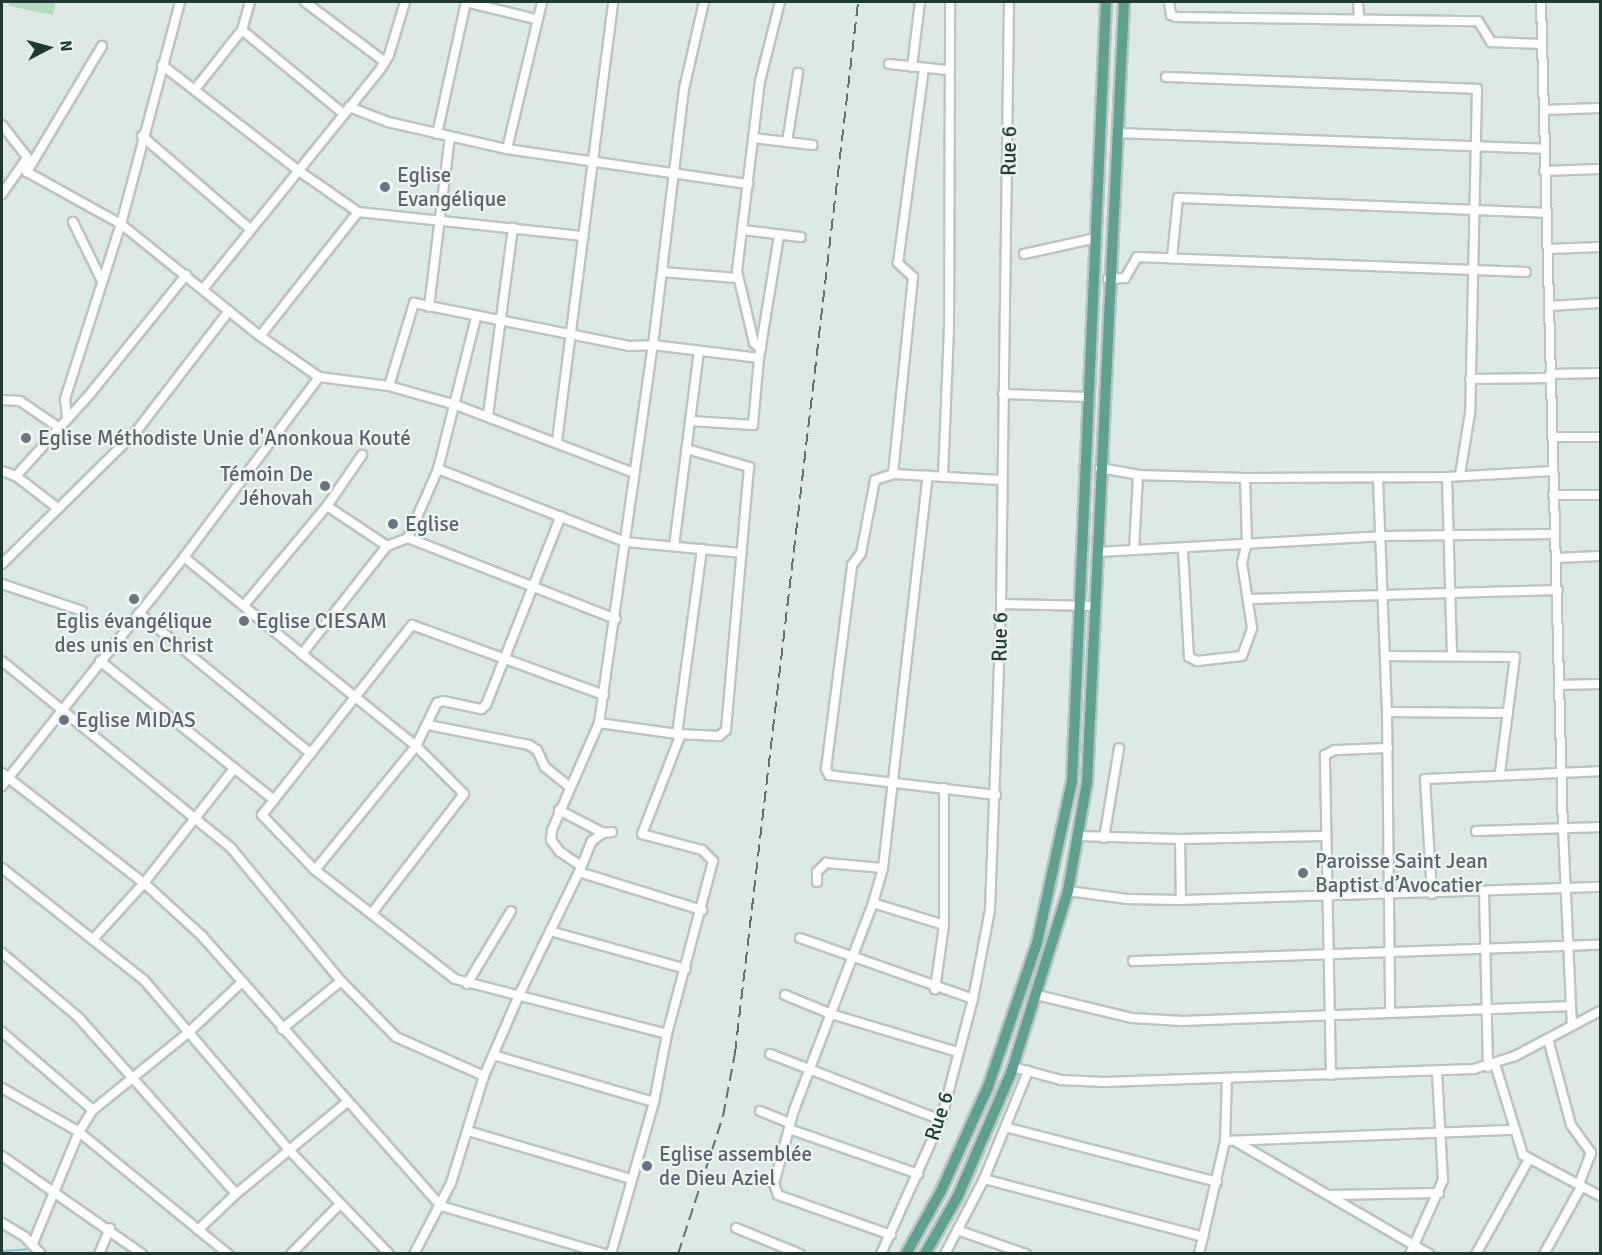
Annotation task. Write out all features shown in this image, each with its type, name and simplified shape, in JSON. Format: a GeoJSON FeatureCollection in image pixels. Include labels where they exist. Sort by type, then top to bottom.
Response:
{"type":"FeatureCollection","features":[{"type":"Feature","properties":{"kind":"main road"},"geometry":{"type":"LineString","coordinates":[[906,1254],[941,1191],[988,1087],[1043,921],[1072,782],[1106,2]]}},
{"type":"Feature","properties":{"kind":"main road"},"geometry":{"type":"LineString","coordinates":[[925,1254],[958,1196],[1013,1067],[1068,891],[1087,782],[1108,279],[1124,2]]}},
{"type":"Feature","properties":{"kind":"street"},"geometry":{"type":"LineString","coordinates":[[67,417],[65,399],[121,224],[142,136],[180,2]]}},
{"type":"Feature","properties":{"kind":"street"},"geometry":{"type":"LineString","coordinates":[[196,88],[242,30],[250,2]]}},
{"type":"Feature","properties":{"kind":"street"},"geometry":{"type":"LineString","coordinates":[[305,2],[385,62]]}},
{"type":"Feature","properties":{"kind":"street"},"geometry":{"type":"LineString","coordinates":[[204,288],[385,62],[405,2]]}},
{"type":"Feature","properties":{"kind":"street"},"geometry":{"type":"LineString","coordinates":[[437,134],[466,2],[536,20]]}},
{"type":"Feature","properties":{"kind":"street"},"geometry":{"type":"LineString","coordinates":[[507,149],[542,2]]}},
{"type":"Feature","properties":{"kind":"street"},"geometry":{"type":"LineString","coordinates":[[557,441],[613,2]]}},
{"type":"Feature","properties":{"kind":"street"},"geometry":{"type":"LineString","coordinates":[[702,910],[580,869],[551,840],[559,810],[599,723],[616,619],[653,345],[672,173],[689,57],[704,2]]}},
{"type":"Feature","properties":{"kind":"street"},"geometry":{"type":"LineString","coordinates":[[760,354],[754,343],[737,278],[762,70],[780,2]]}},
{"type":"Feature","properties":{"kind":"street"},"geometry":{"type":"LineString","coordinates":[[912,67],[920,2]]}},
{"type":"Feature","properties":{"kind":"street"},"geometry":{"type":"LineString","coordinates":[[943,477],[949,327],[947,70],[950,2]]}},
{"type":"Feature","properties":{"kind":"street","name":"Rue 6"},"geometry":{"type":"LineString","coordinates":[[881,1254],[941,1120],[973,999],[990,910],[996,795],[1001,604],[1009,2]]}},
{"type":"Feature","properties":{"kind":"street"},"geometry":{"type":"LineString","coordinates":[[1169,2],[1171,15],[1176,17],[1478,21],[1491,42],[1542,44]]}},
{"type":"Feature","properties":{"kind":"street"},"geometry":{"type":"LineString","coordinates":[[1358,2],[1359,18]]}},
{"type":"Feature","properties":{"kind":"street"},"geometry":{"type":"LineString","coordinates":[[1541,2],[1563,829],[1572,1026]]}},
{"type":"Feature","properties":{"kind":"street"},"geometry":{"type":"LineString","coordinates":[[242,30],[346,111],[507,149],[748,184]]}},
{"type":"Feature","properties":{"kind":"street"},"geometry":{"type":"LineString","coordinates":[[2,195],[51,136],[102,46]]}},
{"type":"Feature","properties":{"kind":"street"},"geometry":{"type":"LineString","coordinates":[[890,64],[947,70]]}},
{"type":"Feature","properties":{"kind":"street"},"geometry":{"type":"LineString","coordinates":[[162,65],[196,88],[299,171],[358,212],[584,236]]}},
{"type":"Feature","properties":{"kind":"street"},"geometry":{"type":"LineString","coordinates":[[893,474],[914,278],[898,263],[924,69]]}},
{"type":"Feature","properties":{"kind":"street"},"geometry":{"type":"LineString","coordinates":[[787,142],[798,73]]}},
{"type":"Feature","properties":{"kind":"street"},"geometry":{"type":"LineString","coordinates":[[1166,77],[1474,88],[1478,93],[1470,413],[1460,475]]}},
{"type":"Feature","properties":{"kind":"street"},"geometry":{"type":"LineString","coordinates":[[1544,110],[1600,108]]}},
{"type":"Feature","properties":{"kind":"street"},"geometry":{"type":"LineString","coordinates":[[2,125],[29,160],[27,172],[121,224],[204,288],[260,336],[319,377],[389,386],[456,405],[557,441],[634,473]]}},
{"type":"Feature","properties":{"kind":"street"},"geometry":{"type":"LineString","coordinates":[[1117,133],[1544,149]]}},
{"type":"Feature","properties":{"kind":"street"},"geometry":{"type":"LineString","coordinates":[[142,136],[250,229]]}},
{"type":"Feature","properties":{"kind":"street"},"geometry":{"type":"LineString","coordinates":[[429,307],[450,137]]}},
{"type":"Feature","properties":{"kind":"street"},"geometry":{"type":"LineString","coordinates":[[753,138],[813,145]]}},
{"type":"Feature","properties":{"kind":"street"},"geometry":{"type":"LineString","coordinates":[[1544,171],[1600,169]]}},
{"type":"Feature","properties":{"kind":"street"},"geometry":{"type":"LineString","coordinates":[[1172,258],[1178,198],[1546,213]]}},
{"type":"Feature","properties":{"kind":"street"},"geometry":{"type":"LineString","coordinates":[[260,336],[358,212]]}},
{"type":"Feature","properties":{"kind":"street"},"geometry":{"type":"LineString","coordinates":[[73,222],[102,281]]}},
{"type":"Feature","properties":{"kind":"street"},"geometry":{"type":"LineString","coordinates":[[488,415],[513,228]]}},
{"type":"Feature","properties":{"kind":"street"},"geometry":{"type":"LineString","coordinates":[[742,230],[801,237]]}},
{"type":"Feature","properties":{"kind":"street"},"geometry":{"type":"LineString","coordinates":[[691,421],[753,425],[760,354],[779,236]]}},
{"type":"Feature","properties":{"kind":"street"},"geometry":{"type":"LineString","coordinates":[[1024,254],[1096,238]]}},
{"type":"Feature","properties":{"kind":"street"},"geometry":{"type":"LineString","coordinates":[[1548,249],[1600,247]]}},
{"type":"Feature","properties":{"kind":"street"},"geometry":{"type":"LineString","coordinates":[[1108,279],[1125,278],[1134,258],[1526,272]]}},
{"type":"Feature","properties":{"kind":"street"},"geometry":{"type":"LineString","coordinates":[[662,272],[737,278]]}},
{"type":"Feature","properties":{"kind":"street"},"geometry":{"type":"LineString","coordinates":[[16,476],[186,275]]}},
{"type":"Feature","properties":{"kind":"street"},"geometry":{"type":"LineString","coordinates":[[1549,306],[1600,303]]}},
{"type":"Feature","properties":{"kind":"street"},"geometry":{"type":"LineString","coordinates":[[389,386],[411,305],[629,346],[653,345],[699,352],[760,354]]}},
{"type":"Feature","properties":{"kind":"street"},"geometry":{"type":"LineString","coordinates":[[2,560],[135,433],[229,311]]}},
{"type":"Feature","properties":{"kind":"street"},"geometry":{"type":"LineString","coordinates":[[408,538],[438,470],[476,318]]}},
{"type":"Feature","properties":{"kind":"street"},"geometry":{"type":"LineString","coordinates":[[674,546],[699,352]]}},
{"type":"Feature","properties":{"kind":"street"},"geometry":{"type":"LineString","coordinates":[[1470,379],[1600,373]]}},
{"type":"Feature","properties":{"kind":"street"},"geometry":{"type":"LineString","coordinates":[[2,786],[5,776],[184,557],[319,377]]}},
{"type":"Feature","properties":{"kind":"street"},"geometry":{"type":"LineString","coordinates":[[1003,394],[1089,397]]}},
{"type":"Feature","properties":{"kind":"street"},"geometry":{"type":"LineString","coordinates":[[2,400],[20,401],[58,427]]}},
{"type":"Feature","properties":{"kind":"street"},"geometry":{"type":"LineString","coordinates":[[1552,437],[1600,437]]}},
{"type":"Feature","properties":{"kind":"street"},"geometry":{"type":"LineString","coordinates":[[599,723],[679,734],[719,736],[726,730],[749,466],[687,449]]}},
{"type":"Feature","properties":{"kind":"street"},"geometry":{"type":"LineString","coordinates":[[245,604],[327,506],[362,455]]}},
{"type":"Feature","properties":{"kind":"street"},"geometry":{"type":"LineString","coordinates":[[1101,468],[1138,475],[1245,478],[1447,477],[1553,471]]}},
{"type":"Feature","properties":{"kind":"street"},"geometry":{"type":"LineString","coordinates":[[438,470],[625,542],[741,553]]}},
{"type":"Feature","properties":{"kind":"street"},"geometry":{"type":"LineString","coordinates":[[2,471],[16,476],[56,507]]}},
{"type":"Feature","properties":{"kind":"street"},"geometry":{"type":"LineString","coordinates":[[996,795],[895,781],[829,775],[826,769],[852,565],[861,553],[875,480],[893,474],[1001,480]]}},
{"type":"Feature","properties":{"kind":"street"},"geometry":{"type":"LineString","coordinates":[[1134,550],[1138,475]]}},
{"type":"Feature","properties":{"kind":"street"},"geometry":{"type":"LineString","coordinates":[[891,1235],[778,1195],[774,1184],[789,1126],[873,903],[883,868],[895,781],[928,476]]}},
{"type":"Feature","properties":{"kind":"street"},"geometry":{"type":"LineString","coordinates":[[1378,477],[1382,536],[1388,748],[1390,1012]]}},
{"type":"Feature","properties":{"kind":"street"},"geometry":{"type":"LineString","coordinates":[[1447,477],[1452,655]]}},
{"type":"Feature","properties":{"kind":"street"},"geometry":{"type":"LineString","coordinates":[[1183,550],[1192,661],[1242,656],[1252,628],[1251,599],[1242,563],[1247,542],[1245,478]]}},
{"type":"Feature","properties":{"kind":"street"},"geometry":{"type":"LineString","coordinates":[[1553,495],[1600,495]]}},
{"type":"Feature","properties":{"kind":"street"},"geometry":{"type":"LineString","coordinates":[[327,506],[387,546]]}},
{"type":"Feature","properties":{"kind":"street"},"geometry":{"type":"LineString","coordinates":[[315,870],[416,746],[440,701],[483,708],[535,588],[561,516]]}},
{"type":"Feature","properties":{"kind":"street"},"geometry":{"type":"LineString","coordinates":[[1097,552],[1183,550],[1247,542],[1382,536],[1555,534]]}},
{"type":"Feature","properties":{"kind":"street"},"geometry":{"type":"LineString","coordinates":[[302,654],[387,546],[408,538],[616,619]]}},
{"type":"Feature","properties":{"kind":"street"},"geometry":{"type":"LineString","coordinates":[[610,1254],[654,1102],[667,1034],[702,910],[712,861],[710,854],[643,835],[641,830],[679,734],[702,549]]}},
{"type":"Feature","properties":{"kind":"street"},"geometry":{"type":"LineString","coordinates":[[1557,558],[1600,556]]}},
{"type":"Feature","properties":{"kind":"street"},"geometry":{"type":"LineString","coordinates":[[184,557],[245,604],[355,700],[416,746],[464,794],[372,913]]}},
{"type":"Feature","properties":{"kind":"street"},"geometry":{"type":"LineString","coordinates":[[2,584],[82,611]]}},
{"type":"Feature","properties":{"kind":"street"},"geometry":{"type":"LineString","coordinates":[[1251,599],[1558,590]]}},
{"type":"Feature","properties":{"kind":"street"},"geometry":{"type":"LineString","coordinates":[[1001,604],[1095,606]]}},
{"type":"Feature","properties":{"kind":"street"},"geometry":{"type":"LineString","coordinates":[[139,613],[311,754]]}},
{"type":"Feature","properties":{"kind":"street"},"geometry":{"type":"LineString","coordinates":[[604,695],[412,625],[355,700],[264,811],[263,820],[315,870],[455,979],[467,984],[519,995],[667,1034]]}},
{"type":"Feature","properties":{"kind":"street"},"geometry":{"type":"LineString","coordinates":[[1385,656],[1515,657],[1500,773]]}},
{"type":"Feature","properties":{"kind":"street"},"geometry":{"type":"LineString","coordinates":[[2,661],[237,854],[341,981],[402,1042],[484,1076]]}},
{"type":"Feature","properties":{"kind":"street"},"geometry":{"type":"LineString","coordinates":[[100,661],[233,770],[274,800]]}},
{"type":"Feature","properties":{"kind":"street"},"geometry":{"type":"LineString","coordinates":[[1559,685],[1600,684]]}},
{"type":"Feature","properties":{"kind":"street"},"geometry":{"type":"LineString","coordinates":[[1387,712],[1508,712]]}},
{"type":"Feature","properties":{"kind":"street"},"geometry":{"type":"LineString","coordinates":[[429,725],[529,746],[537,750],[545,767],[570,787]]}},
{"type":"Feature","properties":{"kind":"street"},"geometry":{"type":"LineString","coordinates":[[1104,838],[1119,748]]}},
{"type":"Feature","properties":{"kind":"street"},"geometry":{"type":"LineString","coordinates":[[1331,1075],[1327,1014],[1325,755],[1335,750],[1388,748]]}},
{"type":"Feature","properties":{"kind":"street"},"geometry":{"type":"LineString","coordinates":[[94,938],[144,883],[233,770]]}},
{"type":"Feature","properties":{"kind":"street"},"geometry":{"type":"LineString","coordinates":[[1432,894],[1425,779],[1500,773],[1600,771]]}},
{"type":"Feature","properties":{"kind":"street"},"geometry":{"type":"LineString","coordinates":[[5,776],[144,883],[202,936],[346,1102],[441,1206],[604,1254]]}},
{"type":"Feature","properties":{"kind":"street"},"geometry":{"type":"LineString","coordinates":[[935,989],[944,925],[944,788]]}},
{"type":"Feature","properties":{"kind":"street"},"geometry":{"type":"LineString","coordinates":[[414,1254],[441,1206],[468,1131],[484,1076],[519,995],[592,841],[607,832],[559,810]]}},
{"type":"Feature","properties":{"kind":"street"},"geometry":{"type":"LineString","coordinates":[[1476,831],[1600,827]]}},
{"type":"Feature","properties":{"kind":"street"},"geometry":{"type":"LineString","coordinates":[[1078,836],[1180,839],[1324,836]]}},
{"type":"Feature","properties":{"kind":"street"},"geometry":{"type":"LineString","coordinates":[[1180,839],[1181,900]]}},
{"type":"Feature","properties":{"kind":"street"},"geometry":{"type":"LineString","coordinates":[[817,882],[817,872],[826,862],[883,868]]}},
{"type":"Feature","properties":{"kind":"street"},"geometry":{"type":"LineString","coordinates":[[2,868],[94,938],[144,980],[289,1150],[389,1254]]}},
{"type":"Feature","properties":{"kind":"street"},"geometry":{"type":"LineString","coordinates":[[1068,891],[1127,899],[1181,900],[1600,887]]}},
{"type":"Feature","properties":{"kind":"street"},"geometry":{"type":"LineString","coordinates":[[1484,891],[1485,1010],[1492,1065],[1522,1153],[1529,1159],[1600,1196]]}},
{"type":"Feature","properties":{"kind":"street"},"geometry":{"type":"LineString","coordinates":[[873,903],[944,925]]}},
{"type":"Feature","properties":{"kind":"street"},"geometry":{"type":"LineString","coordinates":[[467,984],[511,911]]}},
{"type":"Feature","properties":{"kind":"street"},"geometry":{"type":"LineString","coordinates":[[550,931],[686,969]]}},
{"type":"Feature","properties":{"kind":"street"},"geometry":{"type":"LineString","coordinates":[[800,938],[935,989],[973,999]]}},
{"type":"Feature","properties":{"kind":"street"},"geometry":{"type":"LineString","coordinates":[[1133,961],[1485,952],[1600,945]]}},
{"type":"Feature","properties":{"kind":"street"},"geometry":{"type":"LineString","coordinates":[[2,953],[78,1017],[236,1194]]}},
{"type":"Feature","properties":{"kind":"street"},"geometry":{"type":"LineString","coordinates":[[282,1029],[341,981]]}},
{"type":"Feature","properties":{"kind":"street"},"geometry":{"type":"LineString","coordinates":[[33,1243],[79,1132],[93,1110],[130,1076],[189,1032],[242,982]]}},
{"type":"Feature","properties":{"kind":"street"},"geometry":{"type":"LineString","coordinates":[[785,994],[831,1014],[958,1052]]}},
{"type":"Feature","properties":{"kind":"street"},"geometry":{"type":"LineString","coordinates":[[1037,995],[1132,1018],[1182,1021],[1571,1006]]}},
{"type":"Feature","properties":{"kind":"street"},"geometry":{"type":"LineString","coordinates":[[1013,1067],[1085,1081],[1227,1079],[1437,1071],[1492,1065],[1600,1015]]}},
{"type":"Feature","properties":{"kind":"street"},"geometry":{"type":"LineString","coordinates":[[2,1032],[93,1110]]}},
{"type":"Feature","properties":{"kind":"street"},"geometry":{"type":"LineString","coordinates":[[1544,1254],[1580,1186],[1591,1154],[1571,1125],[1548,1039]]}},
{"type":"Feature","properties":{"kind":"street"},"geometry":{"type":"LineString","coordinates":[[770,1054],[941,1120]]}},
{"type":"Feature","properties":{"kind":"street"},"geometry":{"type":"LineString","coordinates":[[493,1055],[654,1102]]}},
{"type":"Feature","properties":{"kind":"street"},"geometry":{"type":"LineString","coordinates":[[945,1254],[984,1179],[1028,1071]]}},
{"type":"Feature","properties":{"kind":"street"},"geometry":{"type":"LineString","coordinates":[[1411,1249],[1439,1193],[1443,1172],[1437,1071]]}},
{"type":"Feature","properties":{"kind":"street"},"geometry":{"type":"LineString","coordinates":[[1198,1254],[1230,1141],[1227,1079]]}},
{"type":"Feature","properties":{"kind":"street"},"geometry":{"type":"LineString","coordinates":[[2,1088],[79,1132],[228,1254]]}},
{"type":"Feature","properties":{"kind":"street"},"geometry":{"type":"LineString","coordinates":[[198,1230],[236,1194],[346,1102]]}},
{"type":"Feature","properties":{"kind":"street"},"geometry":{"type":"LineString","coordinates":[[760,1112],[789,1126],[918,1174]]}},
{"type":"Feature","properties":{"kind":"street"},"geometry":{"type":"LineString","coordinates":[[1005,1127],[1217,1182]]}},
{"type":"Feature","properties":{"kind":"street"},"geometry":{"type":"LineString","coordinates":[[1230,1141],[1515,1130]]}},
{"type":"Feature","properties":{"kind":"street"},"geometry":{"type":"LineString","coordinates":[[468,1131],[631,1179]]}},
{"type":"Feature","properties":{"kind":"street"},"geometry":{"type":"LineString","coordinates":[[1230,1141],[1328,1195],[1411,1249],[1429,1254]]}},
{"type":"Feature","properties":{"kind":"street"},"geometry":{"type":"LineString","coordinates":[[2,1156],[110,1228],[142,1254]]}},
{"type":"Feature","properties":{"kind":"street"},"geometry":{"type":"LineString","coordinates":[[1476,1254],[1529,1159]]}},
{"type":"Feature","properties":{"kind":"street"},"geometry":{"type":"LineString","coordinates":[[984,1179],[1203,1237]]}},
{"type":"Feature","properties":{"kind":"street"},"geometry":{"type":"LineString","coordinates":[[1328,1195],[1439,1193]]}},
{"type":"Feature","properties":{"kind":"street"},"geometry":{"type":"LineString","coordinates":[[291,1254],[340,1204]]}},
{"type":"Feature","properties":{"kind":"street"},"geometry":{"type":"LineString","coordinates":[[2,1223],[33,1243],[41,1254]]}},
{"type":"Feature","properties":{"kind":"street"},"geometry":{"type":"LineString","coordinates":[[99,1254],[110,1228]]}},
{"type":"Feature","properties":{"kind":"street"},"geometry":{"type":"LineString","coordinates":[[736,1228],[800,1254]]}},
{"type":"Feature","properties":{"kind":"street"},"geometry":{"type":"LineString","coordinates":[[957,1230],[1026,1254]]}},
{"type":"Feature","properties":{"kind":"green space"},"geometry":{"type":"Polygon","coordinates":[[[9,2],[56,2],[53,15],[9,6],[9,2]]]}},
{"type":"Feature","properties":{"kind":"waterway"},"geometry":{"type":"LineString","coordinates":[[2,1251],[31,1249]]}},
{"type":"Feature","properties":{"kind":"railway"},"geometry":{"type":"LineString","coordinates":[[678,1254],[723,1116],[735,1053],[858,2]]}},
{"type":"Feature","properties":{"kind":"place","name":"Eglise Evangélique"},"geometry":{"type":"Point","coordinates":[385,187]}},
{"type":"Feature","properties":{"kind":"place","name":"Eglise Méthodiste Unie d'Anonkoua Kouté"},"geometry":{"type":"Point","coordinates":[26,438]}},
{"type":"Feature","properties":{"kind":"place","name":"Témoin De Jéhovah"},"geometry":{"type":"Point","coordinates":[325,486]}},
{"type":"Feature","properties":{"kind":"place","name":"Eglise"},"geometry":{"type":"Point","coordinates":[393,524]}},
{"type":"Feature","properties":{"kind":"place","name":"Eglis évangélique des unis en Christ"},"geometry":{"type":"Point","coordinates":[134,599]}},
{"type":"Feature","properties":{"kind":"place","name":"Eglise CIESAM"},"geometry":{"type":"Point","coordinates":[244,621]}},
{"type":"Feature","properties":{"kind":"place","name":"Eglise MIDAS"},"geometry":{"type":"Point","coordinates":[64,720]}},
{"type":"Feature","properties":{"kind":"place","name":"Paroisse Saint Jean Baptist d’Avocatier"},"geometry":{"type":"Point","coordinates":[1303,873]}},
{"type":"Feature","properties":{"kind":"place","name":"Eglise assemblée de Dieu Aziel"},"geometry":{"type":"Point","coordinates":[647,1166]}}]}
